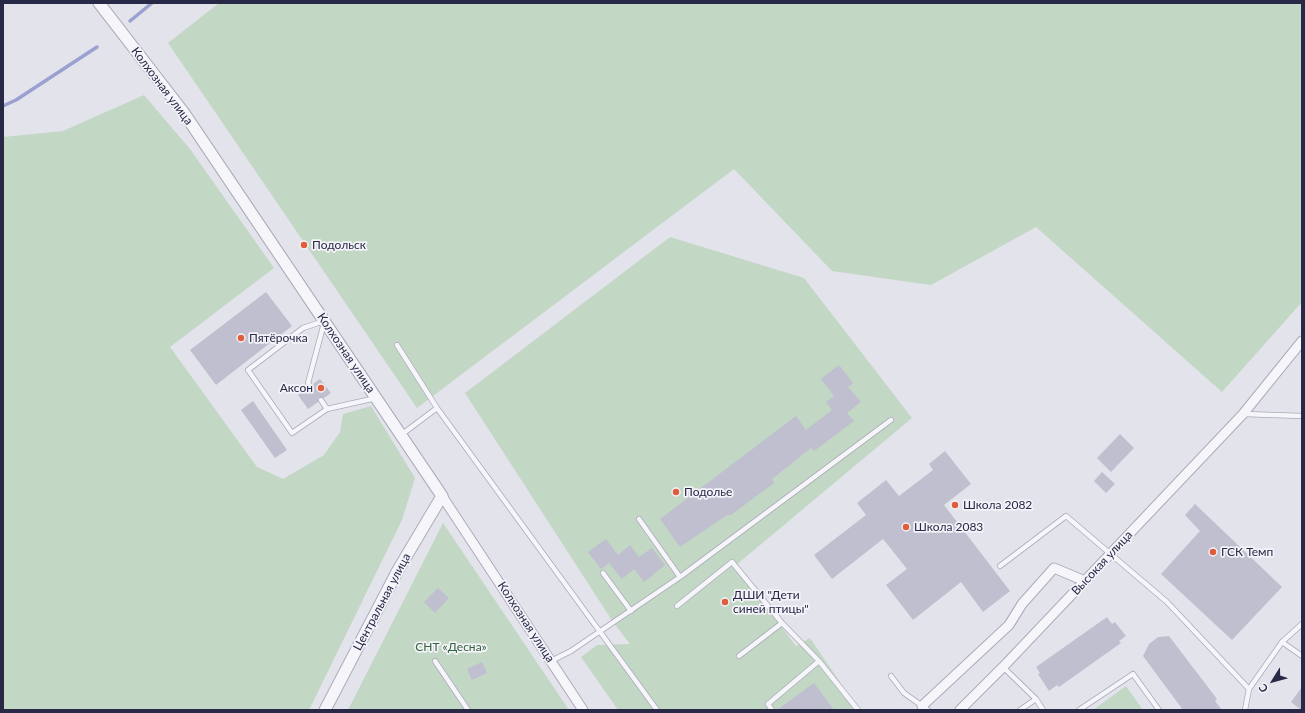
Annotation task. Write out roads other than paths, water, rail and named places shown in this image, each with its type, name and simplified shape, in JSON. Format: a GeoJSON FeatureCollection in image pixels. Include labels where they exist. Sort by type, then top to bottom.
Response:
{"type":"FeatureCollection","features":[{"type":"Feature","properties":{"kind":"street","name":"Колхозная улица"},"geometry":{"type":"LineString","coordinates":[[99,3],[184,113],[442,496],[583,710]]}},
{"type":"Feature","properties":{"kind":"street","name":"Высокая улица"},"geometry":{"type":"LineString","coordinates":[[960,710],[1003,667],[1243,414],[1302,342]]}},
{"type":"Feature","properties":{"kind":"street","name":"Центральная улица"},"geometry":{"type":"LineString","coordinates":[[324,710],[398,570],[442,496]]}},
{"type":"Feature","properties":{"kind":"street"},"geometry":{"type":"LineString","coordinates":[[925,708],[1009,625],[1022,604],[1054,568],[1085,581]]}},
{"type":"Feature","properties":{"kind":"lane"},"geometry":{"type":"LineString","coordinates":[[310,386],[308,383],[324,321]]}},
{"type":"Feature","properties":{"kind":"lane"},"geometry":{"type":"LineString","coordinates":[[324,321],[303,328],[248,370],[292,433],[327,409],[376,398]]}},
{"type":"Feature","properties":{"kind":"lane"},"geometry":{"type":"LineString","coordinates":[[397,345],[437,408],[656,710]]}},
{"type":"Feature","properties":{"kind":"lane"},"geometry":{"type":"LineString","coordinates":[[321,400],[327,409]]}},
{"type":"Feature","properties":{"kind":"lane"},"geometry":{"type":"LineString","coordinates":[[401,435],[437,408]]}},
{"type":"Feature","properties":{"kind":"lane"},"geometry":{"type":"LineString","coordinates":[[1243,414],[1302,416]]}},
{"type":"Feature","properties":{"kind":"lane"},"geometry":{"type":"LineString","coordinates":[[551,661],[571,651],[680,577],[891,420]]}},
{"type":"Feature","properties":{"kind":"lane"},"geometry":{"type":"LineString","coordinates":[[1000,566],[1066,516],[1167,602],[1249,689]]}},
{"type":"Feature","properties":{"kind":"lane"},"geometry":{"type":"LineString","coordinates":[[639,519],[680,577]]}},
{"type":"Feature","properties":{"kind":"lane"},"geometry":{"type":"LineString","coordinates":[[677,606],[732,562],[782,623],[819,661],[858,710]]}},
{"type":"Feature","properties":{"kind":"lane"},"geometry":{"type":"LineString","coordinates":[[603,573],[630,611]]}},
{"type":"Feature","properties":{"kind":"lane"},"geometry":{"type":"LineString","coordinates":[[739,656],[782,623]]}},
{"type":"Feature","properties":{"kind":"lane"},"geometry":{"type":"LineString","coordinates":[[1245,710],[1249,689],[1282,642],[1302,624]]}},
{"type":"Feature","properties":{"kind":"lane"},"geometry":{"type":"LineString","coordinates":[[1282,642],[1302,656]]}},
{"type":"Feature","properties":{"kind":"lane"},"geometry":{"type":"LineString","coordinates":[[435,661],[468,710]]}},
{"type":"Feature","properties":{"kind":"lane"},"geometry":{"type":"LineString","coordinates":[[772,710],[768,704],[819,661]]}},
{"type":"Feature","properties":{"kind":"lane"},"geometry":{"type":"LineString","coordinates":[[1003,667],[1036,699],[1043,710]]}},
{"type":"Feature","properties":{"kind":"lane"},"geometry":{"type":"LineString","coordinates":[[1079,710],[1133,674],[1158,710]]}},
{"type":"Feature","properties":{"kind":"lane"},"geometry":{"type":"LineString","coordinates":[[891,676],[904,693],[925,708]]}},
{"type":"Feature","properties":{"kind":"lane"},"geometry":{"type":"LineString","coordinates":[[1020,710],[1036,699]]}},
{"type":"Feature","properties":{"kind":"waterway"},"geometry":{"type":"LineString","coordinates":[[130,21],[152,3]]}},
{"type":"Feature","properties":{"kind":"waterway"},"geometry":{"type":"LineString","coordinates":[[3,106],[16,100],[97,47]]}},
{"type":"Feature","properties":{"kind":"place","name":"Подольск"},"geometry":{"type":"Point","coordinates":[304,245]}},
{"type":"Feature","properties":{"kind":"place","name":"Пятёрочка"},"geometry":{"type":"Point","coordinates":[241,338]}},
{"type":"Feature","properties":{"kind":"place","name":"Аксон"},"geometry":{"type":"Point","coordinates":[321,388]}},
{"type":"Feature","properties":{"kind":"place","name":"Подолье"},"geometry":{"type":"Point","coordinates":[676,492]}},
{"type":"Feature","properties":{"kind":"place","name":"Школа 2082"},"geometry":{"type":"Point","coordinates":[955,505]}},
{"type":"Feature","properties":{"kind":"place","name":"Школа 2083"},"geometry":{"type":"Point","coordinates":[906,527]}},
{"type":"Feature","properties":{"kind":"place","name":"ГСК Темп"},"geometry":{"type":"Point","coordinates":[1213,552]}},
{"type":"Feature","properties":{"kind":"place","name":"ДШИ \"Дети синей птицы\""},"geometry":{"type":"Point","coordinates":[725,602]}},
{"type":"Feature","properties":{"kind":"park label","name":"СНТ «Десна»"},"geometry":{"type":"Point","coordinates":[451,647]}}]}
